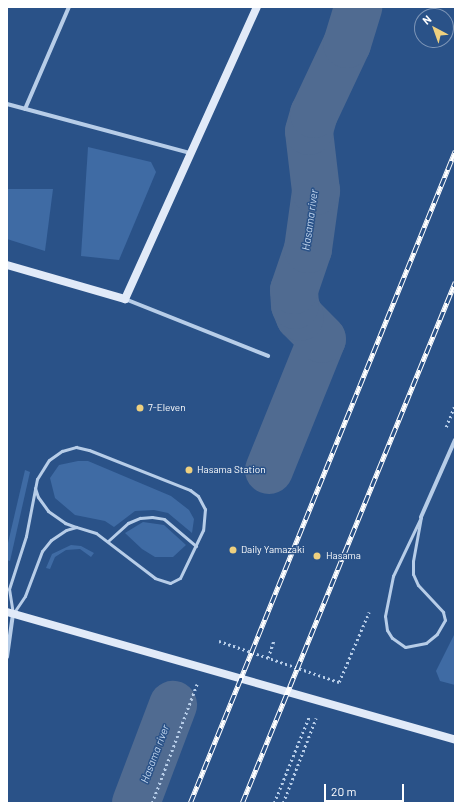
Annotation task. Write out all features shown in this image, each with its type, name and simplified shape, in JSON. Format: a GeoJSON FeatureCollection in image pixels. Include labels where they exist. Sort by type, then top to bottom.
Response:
{"type":"FeatureCollection","features":[{"type":"Feature","properties":{"kind":"street"},"geometry":{"type":"LineString","coordinates":[[25,109],[69,7]]}},
{"type":"Feature","properties":{"kind":"street"},"geometry":{"type":"LineString","coordinates":[[125,300],[257,7]]}},
{"type":"Feature","properties":{"kind":"street"},"geometry":{"type":"LineString","coordinates":[[7,104],[190,153]]}},
{"type":"Feature","properties":{"kind":"street"},"geometry":{"type":"LineString","coordinates":[[7,266],[125,300],[268,356]]}},
{"type":"Feature","properties":{"kind":"street"},"geometry":{"type":"LineString","coordinates":[[421,517],[455,440]]}},
{"type":"Feature","properties":{"kind":"street"},"geometry":{"type":"LineString","coordinates":[[7,657],[10,613],[455,740]]}},
{"type":"Feature","properties":{"kind":"lane"},"geometry":{"type":"LineString","coordinates":[[10,613],[9,589],[20,558],[35,487],[42,467],[62,451],[76,447],[89,450],[182,485],[198,496],[205,509],[206,520],[196,546],[180,578],[170,583],[155,578],[96,533],[65,523],[48,511],[38,497],[35,487]]}},
{"type":"Feature","properties":{"kind":"lane"},"geometry":{"type":"LineString","coordinates":[[108,541],[128,523],[140,518],[152,517],[164,519],[196,546]]}},
{"type":"Feature","properties":{"kind":"lane"},"geometry":{"type":"LineString","coordinates":[[421,517],[413,561],[413,574],[418,585],[443,612],[445,620],[437,634],[426,643],[405,647],[392,638],[387,630],[385,616],[393,576],[421,517]]}},
{"type":"Feature","properties":{"kind":"lane"},"geometry":{"type":"LineString","coordinates":[[10,613],[25,596],[42,550],[58,535],[76,527]]}},
{"type":"Feature","properties":{"kind":"path"},"geometry":{"type":"LineString","coordinates":[[443,434],[455,405]]}},
{"type":"Feature","properties":{"kind":"path"},"geometry":{"type":"LineString","coordinates":[[218,641],[339,682],[370,609]]}},
{"type":"Feature","properties":{"kind":"path"},"geometry":{"type":"LineString","coordinates":[[268,658],[274,640]]}},
{"type":"Feature","properties":{"kind":"path"},"geometry":{"type":"LineString","coordinates":[[152,803],[203,668]]}},
{"type":"Feature","properties":{"kind":"path"},"geometry":{"type":"LineString","coordinates":[[274,803],[319,700]]}},
{"type":"Feature","properties":{"kind":"path"},"geometry":{"type":"LineString","coordinates":[[283,803],[319,700]]}},
{"type":"Feature","properties":{"kind":"shaded area"},"geometry":{"type":"Polygon","coordinates":[[[88,147],[151,162],[156,172],[119,260],[81,256],[88,147]]]}},
{"type":"Feature","properties":{"kind":"shaded area"},"geometry":{"type":"Polygon","coordinates":[[[7,189],[53,189],[45,251],[7,239],[7,189]]]}},
{"type":"Feature","properties":{"kind":"shaded area"},"geometry":{"type":"Polygon","coordinates":[[[78,461],[88,461],[171,496],[189,510],[194,519],[192,533],[168,513],[154,510],[135,511],[114,527],[105,521],[75,515],[55,498],[50,478],[59,465],[78,461]]]}},
{"type":"Feature","properties":{"kind":"shaded area"},"geometry":{"type":"Polygon","coordinates":[[[25,470],[30,472],[10,561],[7,560],[8,543],[25,470]]]}},
{"type":"Feature","properties":{"kind":"shaded area"},"geometry":{"type":"Polygon","coordinates":[[[143,522],[164,525],[186,545],[173,557],[155,557],[142,549],[125,533],[143,522]]]}},
{"type":"Feature","properties":{"kind":"shaded area"},"geometry":{"type":"Polygon","coordinates":[[[71,545],[81,546],[94,553],[91,557],[80,549],[66,550],[55,557],[50,569],[46,568],[52,554],[71,545]]]}},
{"type":"Feature","properties":{"kind":"shaded area"},"geometry":{"type":"Polygon","coordinates":[[[455,633],[455,685],[440,681],[436,671],[455,633]]]}},
{"type":"Feature","properties":{"kind":"waterway","name":"Hasama river"},"geometry":{"type":"LineString","coordinates":[[269,470],[322,339],[300,317],[295,305],[294,290],[308,249],[316,191],[309,131],[314,114],[347,44],[358,7]]}},
{"type":"Feature","properties":{"kind":"waterway","name":"Hasama river"},"geometry":{"type":"LineString","coordinates":[[136,803],[173,705]]}},
{"type":"Feature","properties":{"kind":"railway"},"geometry":{"type":"LineString","coordinates":[[190,803],[455,151]]}},
{"type":"Feature","properties":{"kind":"railway"},"geometry":{"type":"LineString","coordinates":[[242,803],[455,282]]}},
{"type":"Feature","properties":{"kind":"place","name":"7-Eleven"},"geometry":{"type":"Point","coordinates":[140,408]}},
{"type":"Feature","properties":{"kind":"place","name":"Hasama Station"},"geometry":{"type":"Point","coordinates":[189,470]}},
{"type":"Feature","properties":{"kind":"place","name":"Daily Yamazaki"},"geometry":{"type":"Point","coordinates":[233,550]}},
{"type":"Feature","properties":{"kind":"place","name":"Hasama"},"geometry":{"type":"Point","coordinates":[317,556]}}]}
